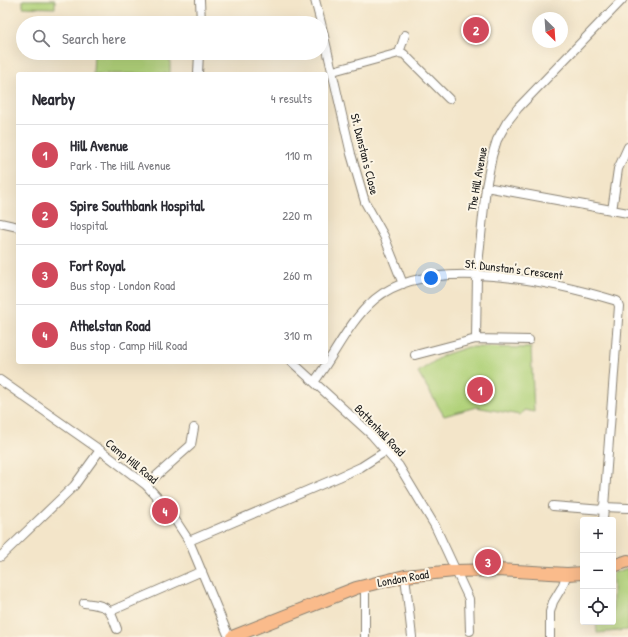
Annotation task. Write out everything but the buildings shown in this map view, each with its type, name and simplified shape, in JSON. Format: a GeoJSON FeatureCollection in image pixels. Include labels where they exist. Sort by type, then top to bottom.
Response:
{"type":"FeatureCollection","features":[{"type":"Feature","properties":{"kind":"main road"},"geometry":{"type":"LineString","coordinates":[[616,565],[628,561]]}},
{"type":"Feature","properties":{"kind":"main road","name":"London Road"},"geometry":{"type":"LineString","coordinates":[[231,637],[365,585],[405,576],[454,571],[498,570],[567,574],[580,573]]}},
{"type":"Feature","properties":{"kind":"street"},"geometry":{"type":"LineString","coordinates":[[200,0],[201,16]]}},
{"type":"Feature","properties":{"kind":"street","name":"St. Dunstan's Close"},"geometry":{"type":"LineString","coordinates":[[315,0],[319,16]]}},
{"type":"Feature","properties":{"kind":"street","name":"The Hill Avenue"},"geometry":{"type":"LineString","coordinates":[[476,339],[477,275],[486,187],[492,156],[497,140],[507,122],[518,108],[622,0]]}},
{"type":"Feature","properties":{"kind":"street"},"geometry":{"type":"LineString","coordinates":[[399,53],[405,35]]}},
{"type":"Feature","properties":{"kind":"street","name":"St. Dunstan's Close"},"geometry":{"type":"LineString","coordinates":[[328,51],[351,154],[365,202],[384,236],[403,284]]}},
{"type":"Feature","properties":{"kind":"street"},"geometry":{"type":"LineString","coordinates":[[333,71],[399,53],[404,54],[449,99]]}},
{"type":"Feature","properties":{"kind":"street"},"geometry":{"type":"LineString","coordinates":[[198,72],[199,60]]}},
{"type":"Feature","properties":{"kind":"street"},"geometry":{"type":"LineString","coordinates":[[612,210],[618,169],[628,147]]}},
{"type":"Feature","properties":{"kind":"street"},"geometry":{"type":"LineString","coordinates":[[486,187],[628,213]]}},
{"type":"Feature","properties":{"kind":"street"},"geometry":{"type":"LineString","coordinates":[[0,223],[16,227]]}},
{"type":"Feature","properties":{"kind":"street","name":"St. Dunstan's Crescent"},"geometry":{"type":"LineString","coordinates":[[328,364],[354,322],[376,299],[403,284],[427,277],[477,275],[524,280],[567,288],[617,301],[619,306],[603,508]]}},
{"type":"Feature","properties":{"kind":"street"},"geometry":{"type":"LineString","coordinates":[[415,355],[476,339],[529,340]]}},
{"type":"Feature","properties":{"kind":"street","name":"Battenhall Road"},"geometry":{"type":"LineString","coordinates":[[294,364],[372,435],[399,466],[421,502],[447,550],[452,561],[454,571],[469,599],[470,631]]}},
{"type":"Feature","properties":{"kind":"street","name":"St. Dunstan's Crescent"},"geometry":{"type":"LineString","coordinates":[[314,382],[328,364]]}},
{"type":"Feature","properties":{"kind":"street","name":"Camp Hill Road"},"geometry":{"type":"LineString","coordinates":[[1,383],[100,450],[146,485],[168,509],[189,541],[231,637]]}},
{"type":"Feature","properties":{"kind":"street"},"geometry":{"type":"LineString","coordinates":[[146,485],[191,445],[194,428]]}},
{"type":"Feature","properties":{"kind":"street"},"geometry":{"type":"LineString","coordinates":[[0,557],[74,486],[100,450]]}},
{"type":"Feature","properties":{"kind":"street"},"geometry":{"type":"LineString","coordinates":[[189,541],[361,467],[386,451]]}},
{"type":"Feature","properties":{"kind":"street"},"geometry":{"type":"LineString","coordinates":[[553,506],[628,508]]}},
{"type":"Feature","properties":{"kind":"street"},"geometry":{"type":"LineString","coordinates":[[602,517],[603,508]]}},
{"type":"Feature","properties":{"kind":"street"},"geometry":{"type":"LineString","coordinates":[[111,611],[202,571]]}},
{"type":"Feature","properties":{"kind":"street"},"geometry":{"type":"LineString","coordinates":[[550,637],[550,612],[553,602],[562,587],[567,574]]}},
{"type":"Feature","properties":{"kind":"street"},"geometry":{"type":"LineString","coordinates":[[405,576],[412,637]]}},
{"type":"Feature","properties":{"kind":"street"},"geometry":{"type":"LineString","coordinates":[[365,585],[365,637]]}},
{"type":"Feature","properties":{"kind":"street"},"geometry":{"type":"LineString","coordinates":[[84,603],[99,604],[106,607],[111,611],[117,629]]}},
{"type":"Feature","properties":{"kind":"green space"},"geometry":{"type":"Polygon","coordinates":[[[23,0],[55,0],[55,8],[23,7],[23,0]]]}},
{"type":"Feature","properties":{"kind":"green space"},"geometry":{"type":"Polygon","coordinates":[[[94,60],[170,60],[170,72],[93,72],[94,60]]]}},
{"type":"Feature","properties":{"kind":"green space"},"geometry":{"type":"Polygon","coordinates":[[[468,347],[531,348],[534,412],[524,410],[520,415],[476,407],[444,416],[418,372],[444,355],[468,347]]]}},
{"type":"Feature","properties":{"kind":"green space"},"geometry":{"type":"Polygon","coordinates":[[[628,568],[628,630],[597,633],[596,625],[616,625],[616,572],[628,568]]]}},
{"type":"Feature","properties":{"kind":"place","name":"Spire Southbank Hospital"},"geometry":{"type":"Point","coordinates":[476,30]}},
{"type":"Feature","properties":{"kind":"place","name":"Hill Avenue"},"geometry":{"type":"Point","coordinates":[480,390]}},
{"type":"Feature","properties":{"kind":"place","name":"Athelstan Road"},"geometry":{"type":"Point","coordinates":[165,511]}},
{"type":"Feature","properties":{"kind":"place","name":"Fort Royal"},"geometry":{"type":"Point","coordinates":[488,562]}}]}
